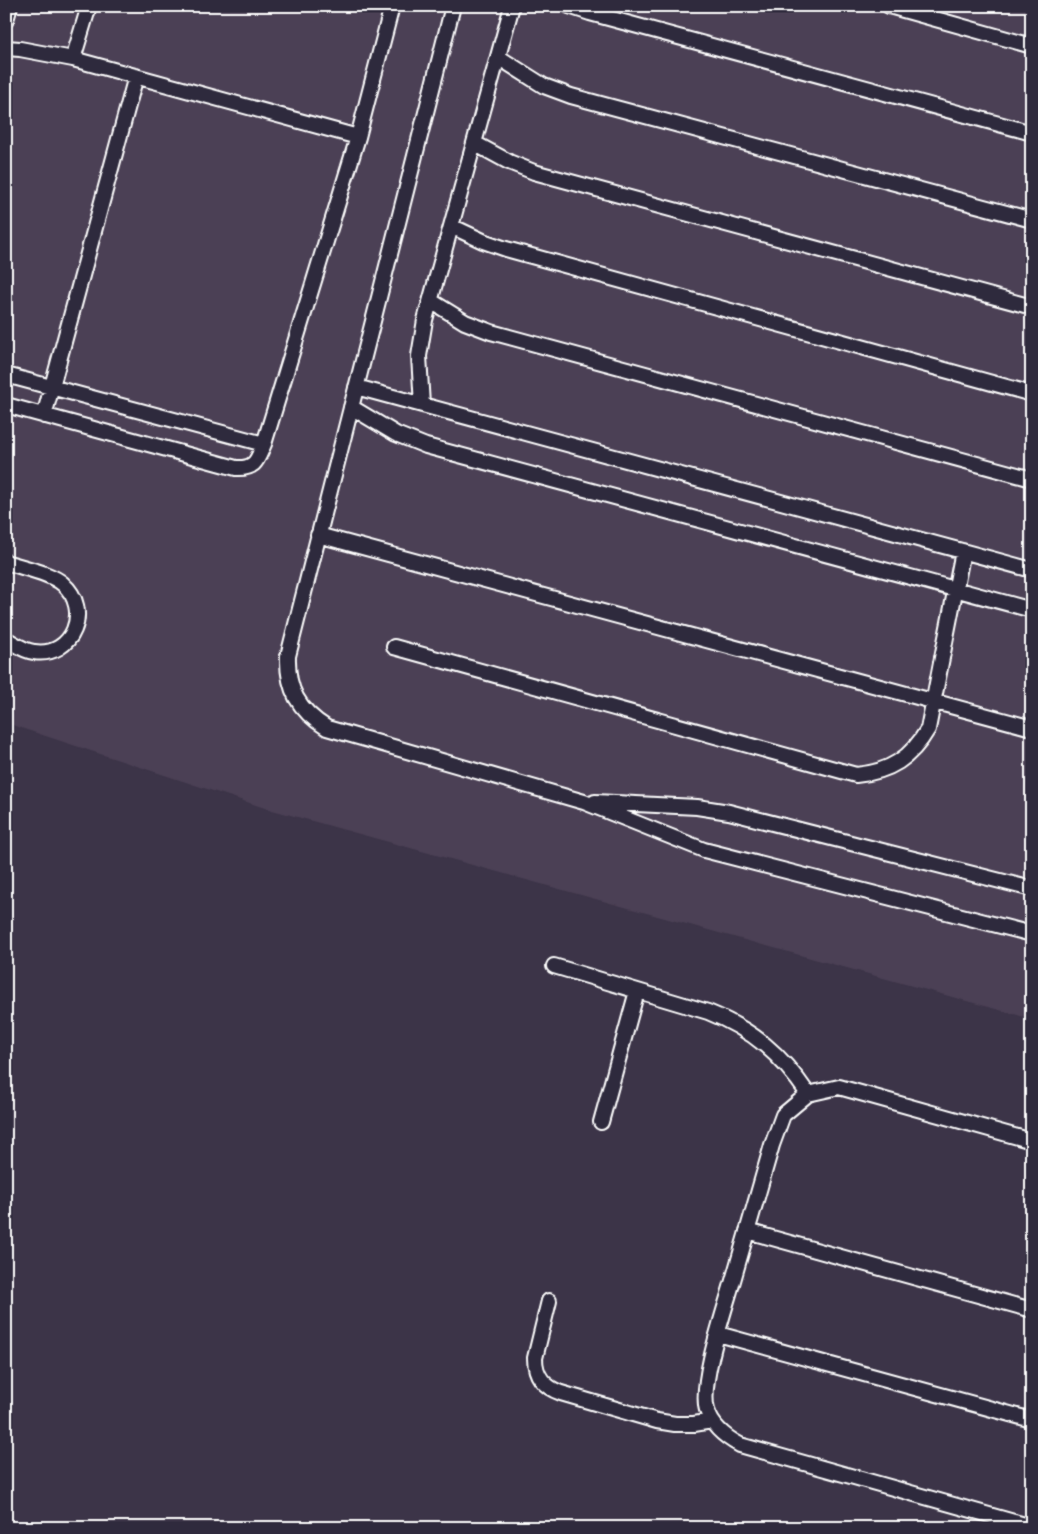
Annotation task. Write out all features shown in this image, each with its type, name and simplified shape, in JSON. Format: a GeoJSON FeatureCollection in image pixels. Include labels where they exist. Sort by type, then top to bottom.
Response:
{"type":"FeatureCollection","features":[{"type":"Feature","properties":{"kind":"lane"},"geometry":{"type":"LineString","coordinates":[[6,20],[10,6]]}},
{"type":"Feature","properties":{"kind":"lane"},"geometry":{"type":"LineString","coordinates":[[74,59],[89,6]]}},
{"type":"Feature","properties":{"kind":"lane"},"geometry":{"type":"LineString","coordinates":[[6,406],[236,468],[250,467],[256,462],[264,444],[358,137],[392,6]]}},
{"type":"Feature","properties":{"kind":"lane"},"geometry":{"type":"LineString","coordinates":[[453,6],[288,656],[287,671],[290,686],[297,700],[315,721],[340,733],[584,802],[704,850],[1032,934]]}},
{"type":"Feature","properties":{"kind":"lane"},"geometry":{"type":"LineString","coordinates":[[422,405],[419,356],[425,320],[512,6]]}},
{"type":"Feature","properties":{"kind":"lane"},"geometry":{"type":"LineString","coordinates":[[569,6],[1032,134]]}},
{"type":"Feature","properties":{"kind":"lane"},"geometry":{"type":"LineString","coordinates":[[889,6],[1032,46]]}},
{"type":"Feature","properties":{"kind":"lane"},"geometry":{"type":"LineString","coordinates":[[6,48],[20,48],[74,59],[358,137]]}},
{"type":"Feature","properties":{"kind":"lane"},"geometry":{"type":"LineString","coordinates":[[498,57],[544,86],[571,96],[1032,220]]}},
{"type":"Feature","properties":{"kind":"lane"},"geometry":{"type":"LineString","coordinates":[[44,416],[136,76]]}},
{"type":"Feature","properties":{"kind":"lane"},"geometry":{"type":"LineString","coordinates":[[474,143],[509,162],[534,172],[1032,307]]}},
{"type":"Feature","properties":{"kind":"lane"},"geometry":{"type":"LineString","coordinates":[[451,226],[506,249],[1032,394]]}},
{"type":"Feature","properties":{"kind":"lane"},"geometry":{"type":"LineString","coordinates":[[431,301],[465,322],[491,332],[1032,479]]}},
{"type":"Feature","properties":{"kind":"lane"},"geometry":{"type":"LineString","coordinates":[[6,375],[264,444]]}},
{"type":"Feature","properties":{"kind":"lane"},"geometry":{"type":"LineString","coordinates":[[356,387],[1032,570]]}},
{"type":"Feature","properties":{"kind":"lane"},"geometry":{"type":"LineString","coordinates":[[350,407],[396,434],[426,446],[1032,610]]}},
{"type":"Feature","properties":{"kind":"lane"},"geometry":{"type":"LineString","coordinates":[[318,535],[1032,728]]}},
{"type":"Feature","properties":{"kind":"lane"},"geometry":{"type":"LineString","coordinates":[[394,648],[856,775],[870,774],[898,763],[910,754],[928,729],[963,551]]}},
{"type":"Feature","properties":{"kind":"lane"},"geometry":{"type":"LineString","coordinates":[[6,562],[51,577],[62,583],[71,592],[78,616],[75,628],[68,639],[59,648],[47,652],[34,652],[6,640]]}},
{"type":"Feature","properties":{"kind":"lane"},"geometry":{"type":"LineString","coordinates":[[584,802],[698,807],[729,812],[1032,889]]}},
{"type":"Feature","properties":{"kind":"lane"},"geometry":{"type":"LineString","coordinates":[[554,966],[708,1012],[728,1020],[748,1031],[782,1059],[808,1094]]}},
{"type":"Feature","properties":{"kind":"lane"},"geometry":{"type":"LineString","coordinates":[[601,1122],[637,991]]}},
{"type":"Feature","properties":{"kind":"lane"},"geometry":{"type":"LineString","coordinates":[[1032,1141],[839,1087],[808,1094],[783,1115],[772,1145],[718,1334],[705,1391],[707,1410],[712,1421],[719,1431],[740,1445],[1032,1527]]}},
{"type":"Feature","properties":{"kind":"lane"},"geometry":{"type":"LineString","coordinates":[[747,1230],[1032,1310]]}},
{"type":"Feature","properties":{"kind":"lane"},"geometry":{"type":"LineString","coordinates":[[548,1301],[535,1358],[535,1367],[538,1376],[552,1390],[657,1421],[675,1424],[694,1424],[712,1421]]}},
{"type":"Feature","properties":{"kind":"lane"},"geometry":{"type":"LineString","coordinates":[[718,1334],[1032,1420]]}},
{"type":"Feature","properties":{"kind":"shaded area"},"geometry":{"type":"Polygon","coordinates":[[[6,6],[1032,6],[1032,1019],[265,808],[6,723],[6,6]]]}}]}
